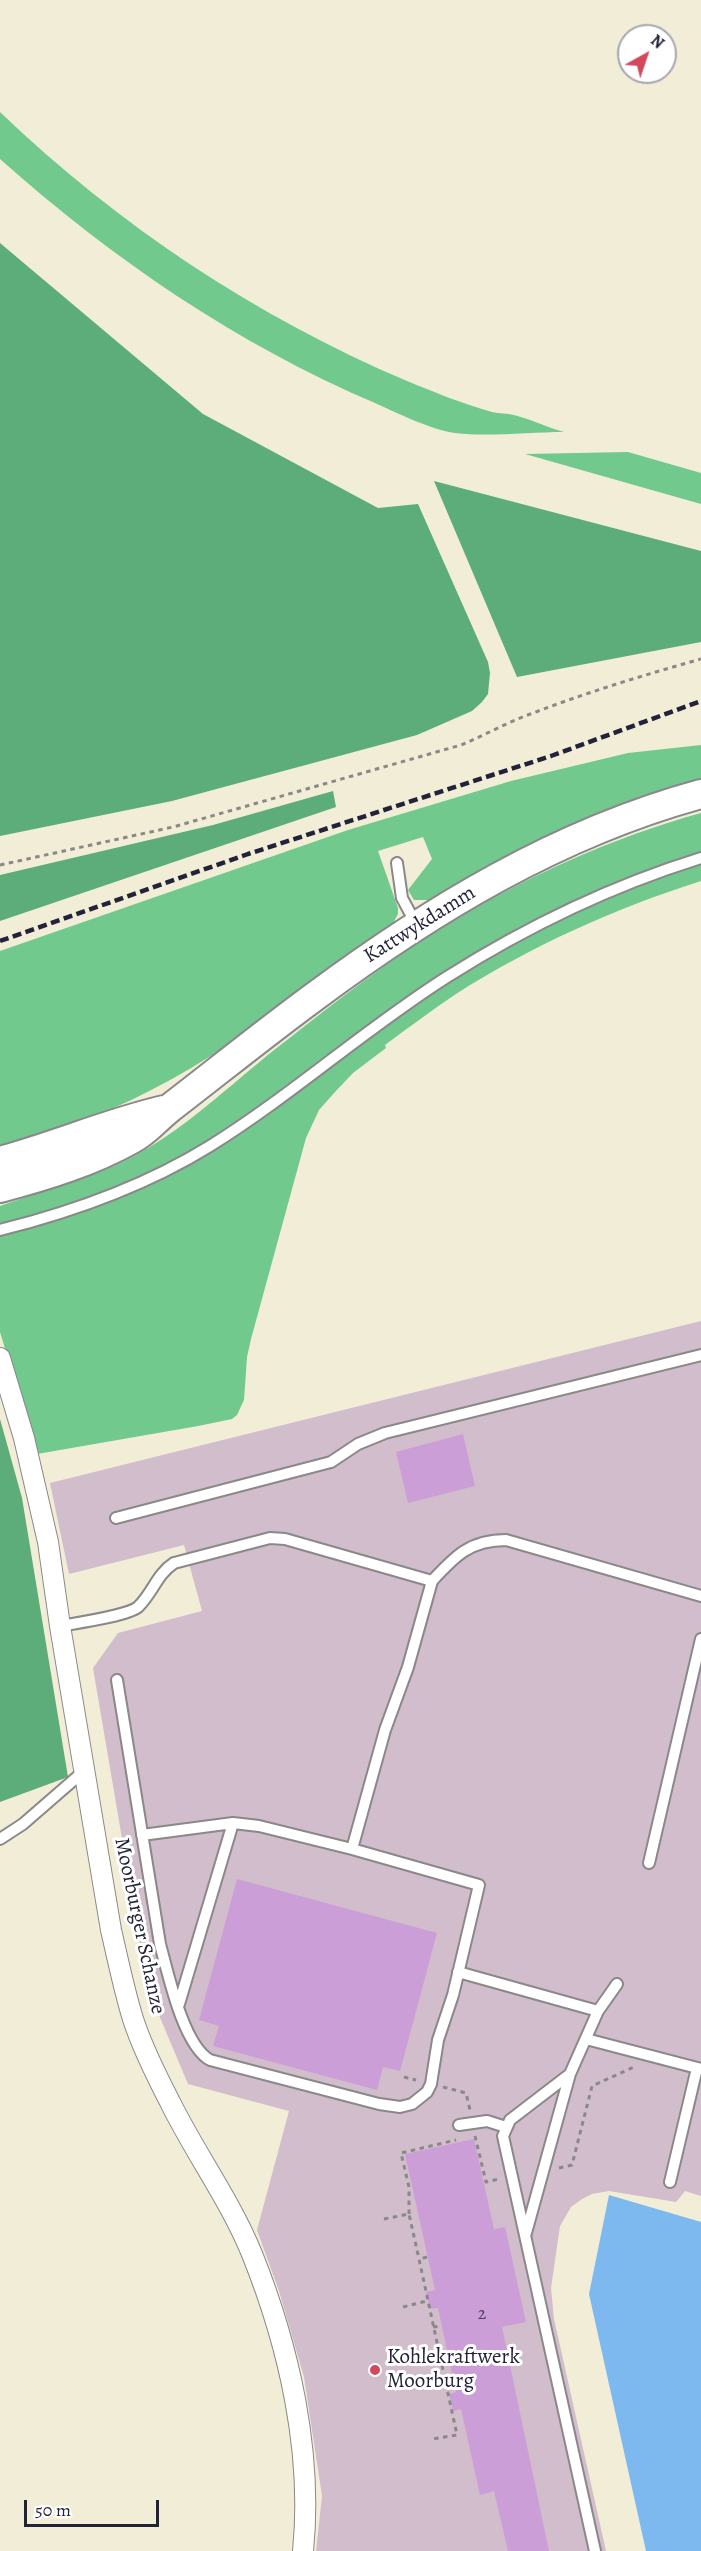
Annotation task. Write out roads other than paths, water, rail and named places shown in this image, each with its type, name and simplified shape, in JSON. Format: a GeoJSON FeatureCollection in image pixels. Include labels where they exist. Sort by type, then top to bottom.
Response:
{"type":"FeatureCollection","features":[{"type":"Feature","properties":{"kind":"main road","name":"Kattwykdamm"},"geometry":{"type":"LineString","coordinates":[[0,1188],[96,1157],[134,1138],[311,999],[416,924],[488,882],[550,850],[641,813],[701,794]]}},
{"type":"Feature","properties":{"kind":"main road","name":"Kattwykdamm"},"geometry":{"type":"LineString","coordinates":[[0,1161],[55,1145],[121,1120],[169,1109]]}},
{"type":"Feature","properties":{"kind":"street","name":"Moorburger Schanze"},"geometry":{"type":"LineString","coordinates":[[0,1358],[24,1438],[48,1542],[111,1930],[134,2020],[171,2104],[225,2198],[251,2252],[273,2313],[289,2377],[303,2456],[306,2513],[303,2551]]}},
{"type":"Feature","properties":{"kind":"lane"},"geometry":{"type":"LineString","coordinates":[[0,1230],[95,1201],[151,1177],[199,1152],[248,1121],[446,978],[519,934],[592,899],[665,869],[701,858]]}},
{"type":"Feature","properties":{"kind":"lane"},"geometry":{"type":"LineString","coordinates":[[397,863],[402,898],[416,924]]}},
{"type":"Feature","properties":{"kind":"lane"},"geometry":{"type":"LineString","coordinates":[[116,1518],[331,1462],[358,1444],[385,1433],[701,1355]]}},
{"type":"Feature","properties":{"kind":"lane"},"geometry":{"type":"LineString","coordinates":[[60,1626],[132,1611],[145,1599],[167,1568],[174,1563],[270,1538],[285,1539],[432,1581]]}},
{"type":"Feature","properties":{"kind":"lane"},"geometry":{"type":"LineString","coordinates":[[352,1849],[385,1730],[408,1667],[432,1581],[455,1557],[472,1546],[489,1540],[506,1540],[701,1596]]}},
{"type":"Feature","properties":{"kind":"lane"},"geometry":{"type":"LineString","coordinates":[[649,1863],[701,1639]]}},
{"type":"Feature","properties":{"kind":"lane"},"geometry":{"type":"LineString","coordinates":[[117,1680],[142,1835],[160,1944],[179,2004],[199,2052],[210,2060],[379,2104],[400,2106],[418,2099],[431,2084],[438,2040],[458,1972],[479,1885],[352,1849],[259,1826],[233,1823],[142,1835]]}},
{"type":"Feature","properties":{"kind":"lane"},"geometry":{"type":"LineString","coordinates":[[0,1839],[23,1824],[84,1771]]}},
{"type":"Feature","properties":{"kind":"lane"},"geometry":{"type":"LineString","coordinates":[[179,2004],[233,1823]]}},
{"type":"Feature","properties":{"kind":"lane"},"geometry":{"type":"LineString","coordinates":[[458,1972],[598,2011]]}},
{"type":"Feature","properties":{"kind":"lane"},"geometry":{"type":"LineString","coordinates":[[526,2235],[570,2074],[598,2011],[617,1984]]}},
{"type":"Feature","properties":{"kind":"lane"},"geometry":{"type":"LineString","coordinates":[[586,2039],[699,2068],[670,2182]]}},
{"type":"Feature","properties":{"kind":"lane"},"geometry":{"type":"LineString","coordinates":[[570,2074],[510,2120],[506,2127],[504,2146],[526,2235],[595,2551]]}},
{"type":"Feature","properties":{"kind":"lane"},"geometry":{"type":"LineString","coordinates":[[459,2125],[472,2122],[492,2122],[506,2127]]}},
{"type":"Feature","properties":{"kind":"water"},"geometry":{"type":"Polygon","coordinates":[[[609,2195],[701,2222],[701,2551],[646,2551],[589,2294],[609,2195]]]}},
{"type":"Feature","properties":{"kind":"railway"},"geometry":{"type":"LineString","coordinates":[[0,941],[248,854],[551,756],[701,701]]}},
{"type":"Feature","properties":{"kind":"place","name":"Kohlekraftwerk Moorburg"},"geometry":{"type":"Point","coordinates":[375,2370]}}]}
